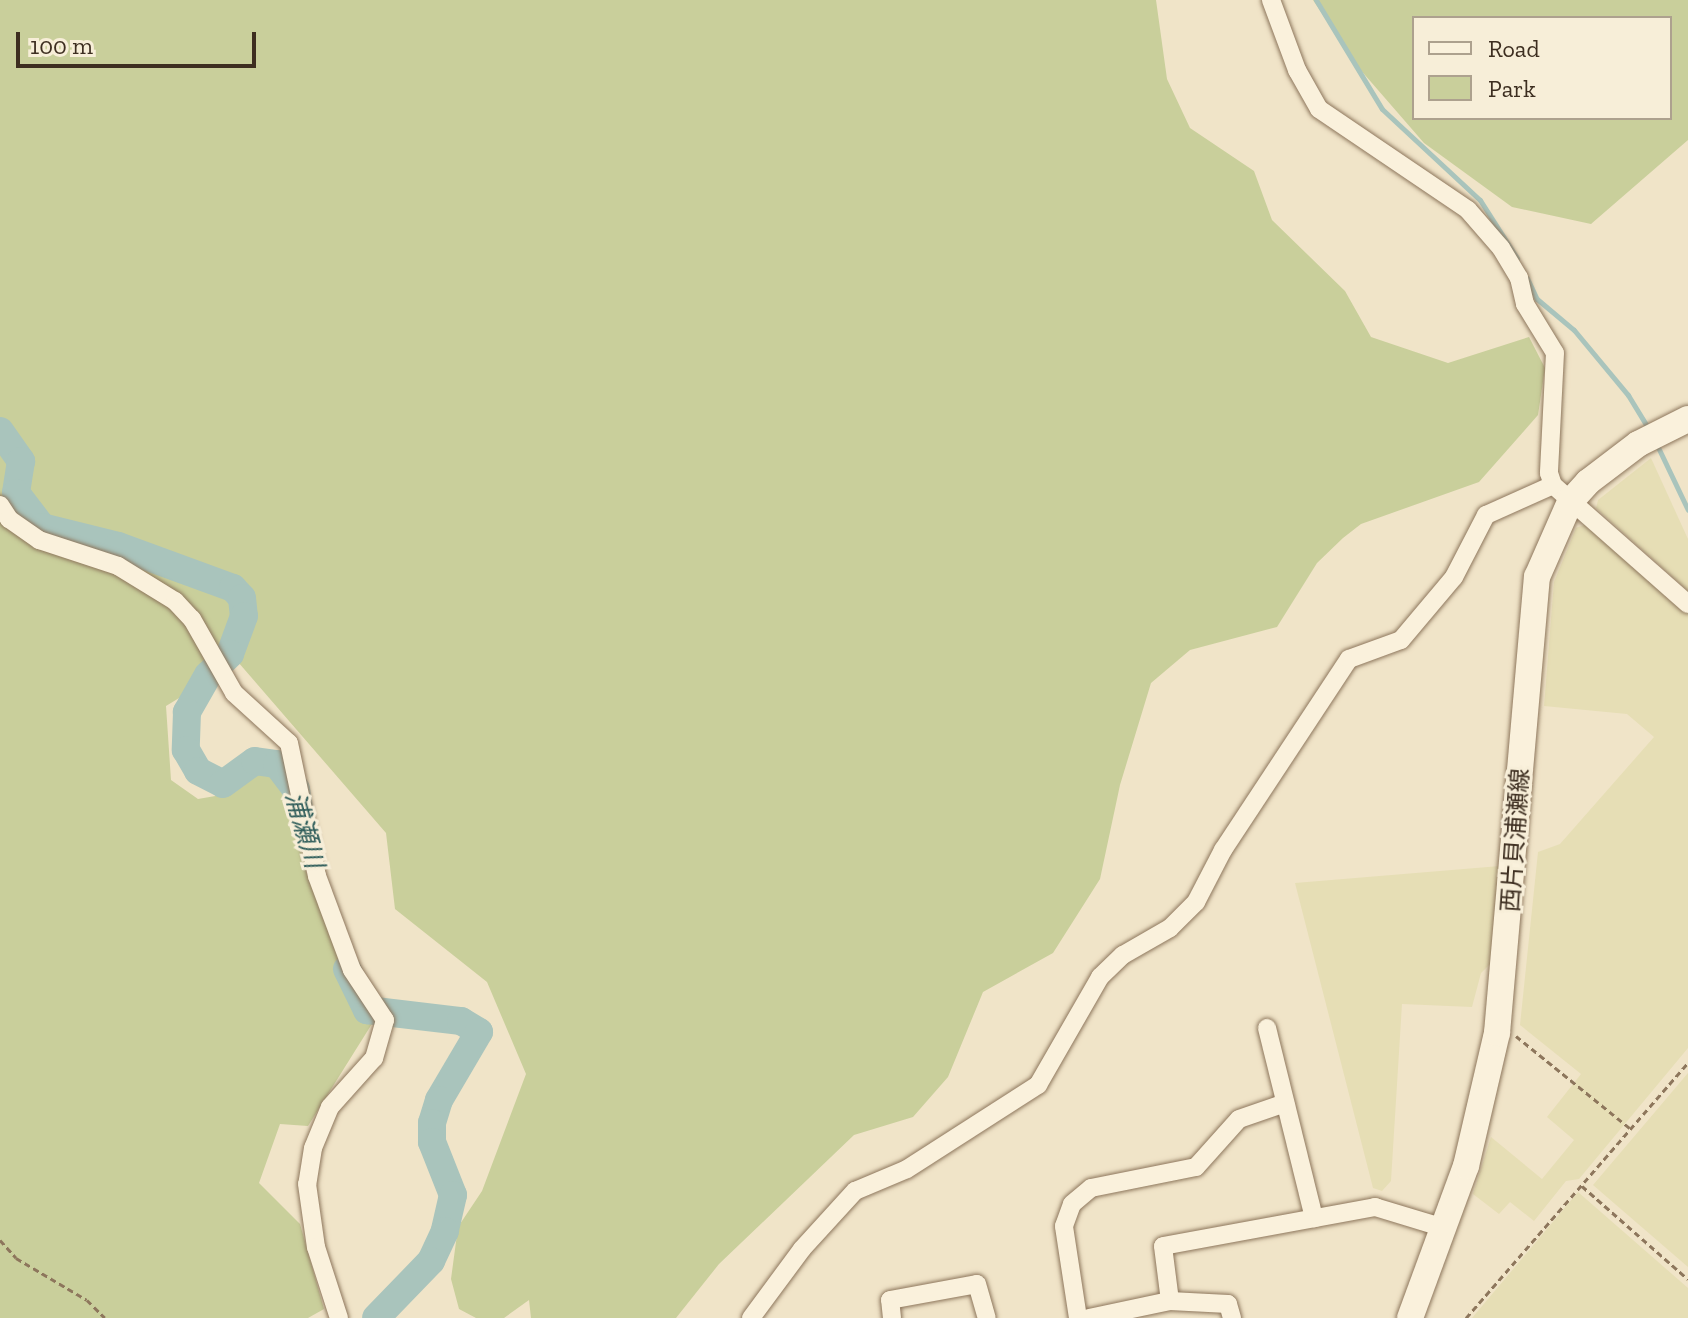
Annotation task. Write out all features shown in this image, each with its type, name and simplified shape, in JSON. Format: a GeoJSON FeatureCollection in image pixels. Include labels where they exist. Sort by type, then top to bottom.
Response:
{"type":"FeatureCollection","features":[{"type":"Feature","properties":{"kind":"main road","name":"西片貝浦瀬線"},"geometry":{"type":"LineString","coordinates":[[1410,1318],[1466,1166],[1497,1033],[1509,946],[1532,598],[1561,494],[1650,437],[1688,419]]}},
{"type":"Feature","properties":{"kind":"street"},"geometry":{"type":"LineString","coordinates":[[1271,0],[1297,70],[1319,109],[1468,210],[1513,268],[1525,304],[1555,353],[1549,473],[1561,494],[1688,604]]}},
{"type":"Feature","properties":{"kind":"street"},"geometry":{"type":"LineString","coordinates":[[753,1317],[802,1249],[855,1191],[907,1169],[1038,1085],[1100,977],[1123,955],[1170,928],[1196,902],[1223,850],[1349,659],[1401,640],[1454,577],[1486,515],[1561,494]]}},
{"type":"Feature","properties":{"kind":"street"},"geometry":{"type":"LineString","coordinates":[[0,505],[9,519],[39,540],[118,566],[175,601],[192,619],[234,693],[289,743],[317,876],[352,970],[385,1020],[374,1058],[330,1107],[313,1148],[307,1184],[316,1247],[339,1318]]}},
{"type":"Feature","properties":{"kind":"street"},"geometry":{"type":"LineString","coordinates":[[1267,1028],[1314,1218]]}},
{"type":"Feature","properties":{"kind":"street"},"geometry":{"type":"LineString","coordinates":[[1078,1318],[1064,1226],[1072,1204],[1091,1188],[1196,1167],[1239,1119],[1285,1103]]}},
{"type":"Feature","properties":{"kind":"street"},"geometry":{"type":"LineString","coordinates":[[1170,1301],[1163,1246],[1375,1207],[1444,1228]]}},
{"type":"Feature","properties":{"kind":"street"},"geometry":{"type":"LineString","coordinates":[[892,1318],[890,1300],[977,1284],[987,1318]]}},
{"type":"Feature","properties":{"kind":"street"},"geometry":{"type":"LineString","coordinates":[[1089,1318],[1170,1301],[1228,1304],[1232,1318]]}},
{"type":"Feature","properties":{"kind":"path"},"geometry":{"type":"LineString","coordinates":[[1497,1033],[1518,1036],[1631,1129]]}},
{"type":"Feature","properties":{"kind":"path"},"geometry":{"type":"LineString","coordinates":[[1466,1318],[1688,1063]]}},
{"type":"Feature","properties":{"kind":"path"},"geometry":{"type":"LineString","coordinates":[[1582,1186],[1688,1279]]}},
{"type":"Feature","properties":{"kind":"path"},"geometry":{"type":"LineString","coordinates":[[0,1240],[16,1258],[87,1300],[105,1318]]}},
{"type":"Feature","properties":{"kind":"shaded area"},"geometry":{"type":"Polygon","coordinates":[[[1651,458],[1688,539],[1688,591],[1596,508],[1598,500],[1651,458]]]}},
{"type":"Feature","properties":{"kind":"shaded area"},"geometry":{"type":"Polygon","coordinates":[[[1587,524],[1688,613],[1688,1048],[1579,1179],[1566,1181],[1534,1221],[1510,1202],[1499,1214],[1473,1194],[1491,1137],[1542,1179],[1574,1140],[1547,1117],[1581,1074],[1520,1025],[1538,852],[1560,844],[1654,737],[1627,714],[1544,706],[1554,582],[1576,528],[1587,524]]]}},
{"type":"Feature","properties":{"kind":"shaded area"},"geometry":{"type":"Polygon","coordinates":[[[1500,866],[1493,961],[1481,973],[1472,1007],[1402,1004],[1391,1181],[1382,1191],[1373,1188],[1295,883],[1500,866]]]}},
{"type":"Feature","properties":{"kind":"shaded area"},"geometry":{"type":"Polygon","coordinates":[[[1688,1073],[1688,1267],[1593,1185],[1688,1073]]]}},
{"type":"Feature","properties":{"kind":"shaded area"},"geometry":{"type":"Polygon","coordinates":[[[1578,1192],[1688,1288],[1688,1318],[1472,1318],[1578,1192]]]}},
{"type":"Feature","properties":{"kind":"green space"},"geometry":{"type":"Polygon","coordinates":[[[0,0],[1156,0],[1167,79],[1190,128],[1254,171],[1272,220],[1345,291],[1371,337],[1448,363],[1529,337],[1545,368],[1538,415],[1479,482],[1361,524],[1343,538],[1317,563],[1277,627],[1190,650],[1151,683],[1120,785],[1100,879],[1053,953],[983,992],[948,1077],[913,1117],[854,1135],[719,1264],[676,1318],[531,1318],[529,1300],[504,1318],[476,1318],[459,1309],[451,1279],[458,1227],[482,1191],[526,1074],[487,982],[395,909],[386,833],[238,662],[166,706],[171,780],[198,799],[221,795],[245,774],[275,766],[296,803],[306,872],[375,1019],[308,1126],[280,1124],[259,1183],[300,1224],[324,1309],[308,1318],[0,1318],[0,0]]]}},
{"type":"Feature","properties":{"kind":"green space"},"geometry":{"type":"Polygon","coordinates":[[[1313,0],[1688,0],[1688,140],[1591,224],[1512,207],[1424,143],[1358,67],[1313,0]]]}},
{"type":"Feature","properties":{"kind":"waterway"},"geometry":{"type":"LineString","coordinates":[[1316,0],[1382,109],[1480,200],[1517,258]]}},
{"type":"Feature","properties":{"kind":"waterway"},"geometry":{"type":"LineString","coordinates":[[1527,278],[1537,299],[1574,330],[1628,395],[1650,431]]}},
{"type":"Feature","properties":{"kind":"waterway","name":"浦瀬川"},"geometry":{"type":"LineString","coordinates":[[0,431],[21,461],[16,493],[42,527],[118,546],[233,588],[242,598],[244,616],[230,654],[208,675],[187,712],[186,750],[198,771],[223,784],[255,761],[277,764],[296,789],[299,807]]}},
{"type":"Feature","properties":{"kind":"waterway"},"geometry":{"type":"LineString","coordinates":[[1656,443],[1688,510]]}},
{"type":"Feature","properties":{"kind":"waterway","name":"浦瀬川"},"geometry":{"type":"LineString","coordinates":[[347,969],[367,1010],[461,1021],[479,1032],[439,1100],[432,1123],[432,1142],[453,1195],[445,1231],[431,1261],[376,1318]]}}]}
